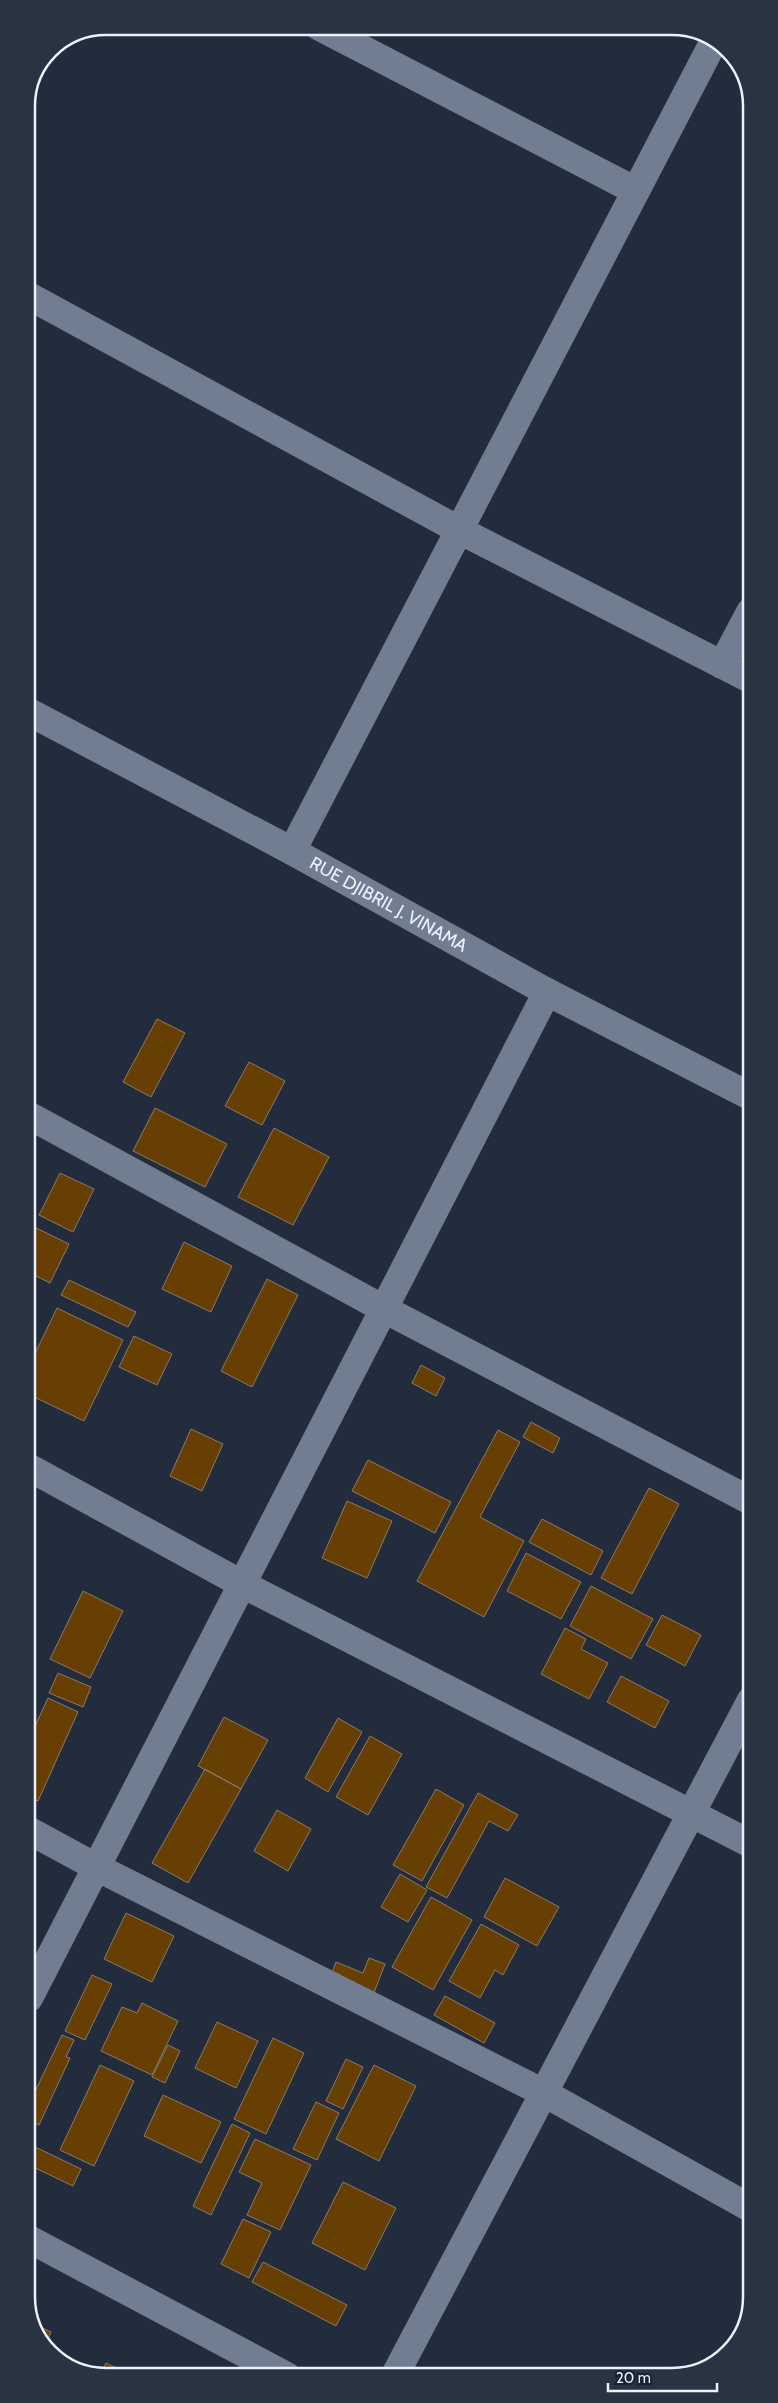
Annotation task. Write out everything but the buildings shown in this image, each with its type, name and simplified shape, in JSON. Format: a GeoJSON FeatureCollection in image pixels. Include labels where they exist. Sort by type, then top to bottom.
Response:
{"type":"FeatureCollection","features":[{"type":"Feature","properties":{"kind":"street"},"geometry":{"type":"LineString","coordinates":[[335,35],[636,191]]}},
{"type":"Feature","properties":{"kind":"street"},"geometry":{"type":"LineString","coordinates":[[292,851],[711,47]]}},
{"type":"Feature","properties":{"kind":"street"},"geometry":{"type":"LineString","coordinates":[[35,298],[459,530],[743,676]]}},
{"type":"Feature","properties":{"kind":"street"},"geometry":{"type":"LineString","coordinates":[[722,665],[743,625]]}},
{"type":"Feature","properties":{"kind":"street","name":"RUE DJIBRIL J. VINAMA"},"geometry":{"type":"LineString","coordinates":[[35,715],[292,851],[547,992],[743,1092]]}},
{"type":"Feature","properties":{"kind":"street"},"geometry":{"type":"LineString","coordinates":[[35,1985],[547,992]]}},
{"type":"Feature","properties":{"kind":"street"},"geometry":{"type":"LineString","coordinates":[[35,1119],[384,1309],[743,1497]]}},
{"type":"Feature","properties":{"kind":"street"},"geometry":{"type":"LineString","coordinates":[[35,1471],[242,1584],[743,1840]]}},
{"type":"Feature","properties":{"kind":"street"},"geometry":{"type":"LineString","coordinates":[[399,2368],[743,1715]]}},
{"type":"Feature","properties":{"kind":"street"},"geometry":{"type":"LineString","coordinates":[[35,1834],[96,1867],[544,2093],[743,2204]]}},
{"type":"Feature","properties":{"kind":"street"},"geometry":{"type":"LineString","coordinates":[[35,2242],[272,2368]]}}]}
